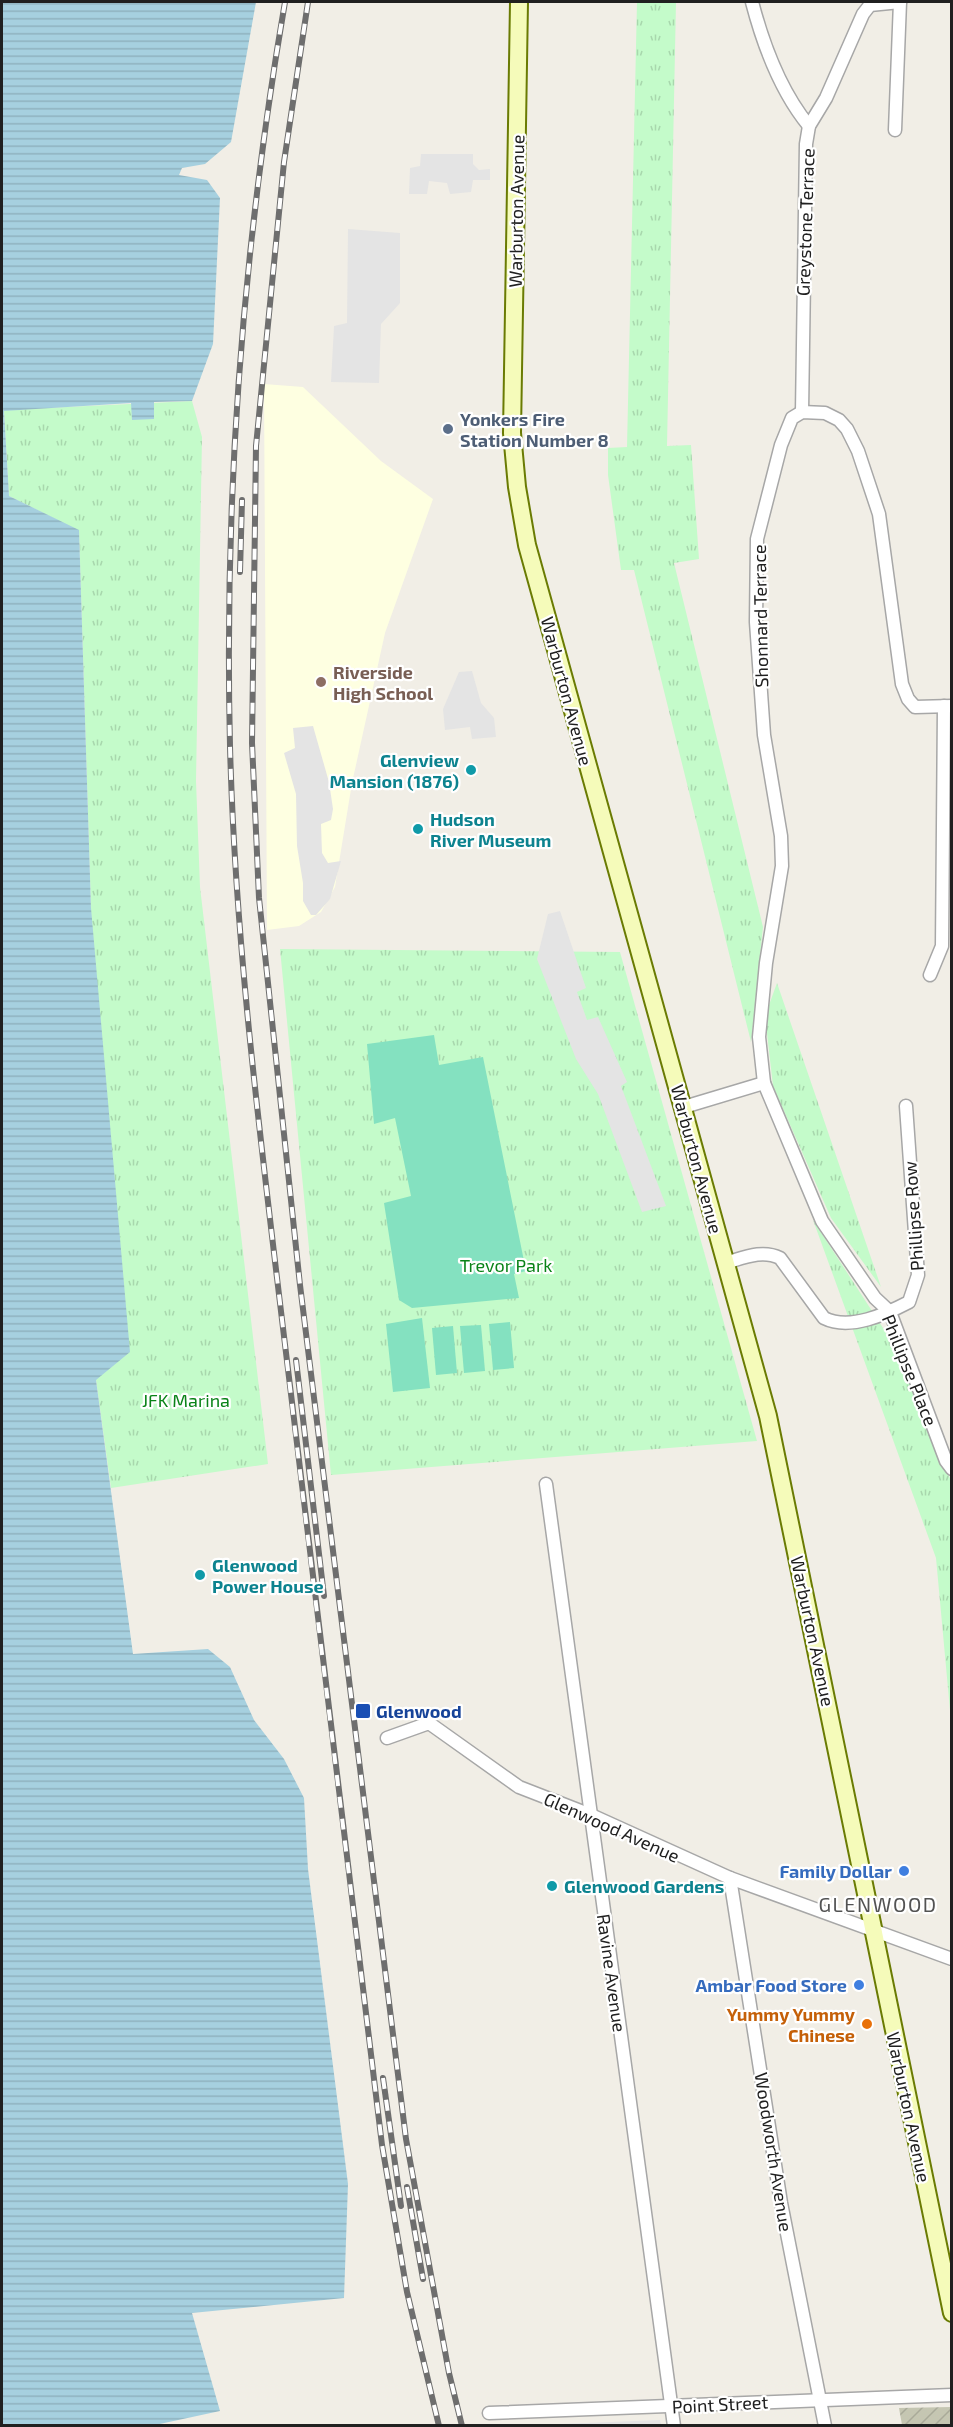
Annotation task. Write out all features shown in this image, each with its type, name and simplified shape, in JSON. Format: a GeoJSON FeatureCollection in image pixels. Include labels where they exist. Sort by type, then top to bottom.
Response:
{"type":"FeatureCollection","features":[{"type":"Feature","properties":{"kind":"street","name":"Warburton Avenue"},"geometry":{"type":"LineString","coordinates":[[519,2],[512,433],[520,512],[527,545],[768,1416],[951,2313]]}},
{"type":"Feature","properties":{"kind":"street"},"geometry":{"type":"LineString","coordinates":[[752,2],[758,27],[793,107],[810,126]]}},
{"type":"Feature","properties":{"kind":"street"},"geometry":{"type":"LineString","coordinates":[[895,130],[900,2]]}},
{"type":"Feature","properties":{"kind":"street","name":"Greystone Terrace"},"geometry":{"type":"LineString","coordinates":[[802,412],[806,144],[810,126],[826,98],[863,14],[870,5],[900,2]]}},
{"type":"Feature","properties":{"kind":"street"},"geometry":{"type":"LineString","coordinates":[[802,412],[825,413],[839,420],[858,451],[879,514],[902,684],[908,699],[915,706],[948,706],[942,946],[930,975]]}},
{"type":"Feature","properties":{"kind":"street","name":"Shonnard Terrace"},"geometry":{"type":"LineString","coordinates":[[764,1083],[759,1017],[782,866],[781,836],[763,723],[756,622],[757,539],[781,445],[792,418],[802,412]]}},
{"type":"Feature","properties":{"kind":"street"},"geometry":{"type":"LineString","coordinates":[[684,1107],[764,1083]]}},
{"type":"Feature","properties":{"kind":"street","name":"Phillipse Place"},"geometry":{"type":"LineString","coordinates":[[764,1083],[793,1146],[822,1221],[875,1298],[890,1312],[951,1469]]}},
{"type":"Feature","properties":{"kind":"street","name":"Phillipse Row"},"geometry":{"type":"LineString","coordinates":[[890,1312],[909,1302],[918,1275],[906,1106]]}},
{"type":"Feature","properties":{"kind":"street"},"geometry":{"type":"LineString","coordinates":[[725,1263],[759,1254],[772,1254],[780,1258],[824,1318],[834,1323],[847,1323],[890,1312]]}},
{"type":"Feature","properties":{"kind":"street","name":"Ravine Avenue"},"geometry":{"type":"LineString","coordinates":[[546,1484],[674,2426]]}},
{"type":"Feature","properties":{"kind":"street","name":"Glenwood Avenue"},"geometry":{"type":"LineString","coordinates":[[387,1738],[429,1723],[519,1787],[591,1815],[730,1878],[951,1959]]}},
{"type":"Feature","properties":{"kind":"street","name":"Woodworth Avenue"},"geometry":{"type":"LineString","coordinates":[[730,1878],[781,2203],[825,2426]]}},
{"type":"Feature","properties":{"kind":"street","name":"Point Street"},"geometry":{"type":"LineString","coordinates":[[489,2413],[951,2395]]}},
{"type":"Feature","properties":{"kind":"shaded area"},"geometry":{"type":"Polygon","coordinates":[[[421,154],[473,154],[473,164],[479,170],[490,169],[490,180],[473,180],[471,192],[450,194],[447,183],[429,181],[427,194],[409,194],[410,168],[420,166],[421,154]]]}},
{"type":"Feature","properties":{"kind":"shaded area"},"geometry":{"type":"Polygon","coordinates":[[[348,229],[400,233],[400,303],[381,324],[379,383],[331,382],[334,326],[347,323],[348,229]]]}},
{"type":"Feature","properties":{"kind":"shaded area","name":"Riverside High School"},"geometry":{"type":"Polygon","coordinates":[[[264,384],[303,387],[381,461],[433,499],[385,633],[352,783],[335,887],[321,912],[299,926],[267,930],[264,384]]]}},
{"type":"Feature","properties":{"kind":"shaded area"},"geometry":{"type":"Polygon","coordinates":[[[472,671],[481,703],[494,718],[496,737],[472,739],[470,727],[445,730],[443,709],[459,672],[472,671]]]}},
{"type":"Feature","properties":{"kind":"shaded area"},"geometry":{"type":"Polygon","coordinates":[[[313,726],[329,782],[333,809],[331,820],[321,824],[322,853],[328,863],[341,861],[330,899],[316,915],[311,915],[303,901],[303,883],[297,846],[296,794],[284,753],[295,748],[293,728],[313,726]]]}},
{"type":"Feature","properties":{"kind":"shaded area"},"geometry":{"type":"Polygon","coordinates":[[[560,911],[586,988],[577,992],[587,1020],[598,1017],[627,1082],[621,1086],[666,1206],[642,1212],[598,1094],[576,1059],[537,959],[548,914],[560,911]]]}},
{"type":"Feature","properties":{"kind":"shaded area"},"geometry":{"type":"Polygon","coordinates":[[[951,2407],[951,2425],[902,2425],[899,2408],[951,2407]]]}},
{"type":"Feature","properties":{"kind":"shaded area"},"geometry":{"type":"Polygon","coordinates":[[[660,2420],[661,2425],[535,2425],[660,2420]]]}},
{"type":"Feature","properties":{"kind":"green space"},"geometry":{"type":"Polygon","coordinates":[[[637,2],[676,2],[667,446],[691,445],[699,559],[674,563],[763,927],[751,1042],[634,570],[621,570],[608,475],[608,448],[627,447],[637,2]]]}},
{"type":"Feature","properties":{"kind":"green space","name":"JFK Marina"},"geometry":{"type":"Polygon","coordinates":[[[192,401],[202,437],[196,781],[200,887],[268,1464],[111,1488],[96,1380],[91,908],[79,531],[9,496],[4,410],[192,401]]]}},
{"type":"Feature","properties":{"kind":"green space","name":"Trevor Park"},"geometry":{"type":"Polygon","coordinates":[[[280,949],[620,952],[757,1441],[331,1475],[280,949]]]}},
{"type":"Feature","properties":{"kind":"green space"},"geometry":{"type":"Polygon","coordinates":[[[777,983],[881,1287],[831,1218],[773,1086],[765,1016],[777,983]]]}},
{"type":"Feature","properties":{"kind":"green space"},"geometry":{"type":"Polygon","coordinates":[[[434,1035],[439,1065],[483,1057],[526,1271],[514,1274],[519,1298],[412,1308],[399,1300],[384,1203],[411,1196],[395,1118],[374,1124],[367,1044],[434,1035]]]}},
{"type":"Feature","properties":{"kind":"green space"},"geometry":{"type":"Polygon","coordinates":[[[813,1220],[896,1348],[951,1481],[951,1721],[936,1558],[813,1220]]]}},
{"type":"Feature","properties":{"kind":"green space"},"geometry":{"type":"Polygon","coordinates":[[[422,1318],[430,1388],[393,1392],[386,1324],[422,1318]]]}},
{"type":"Feature","properties":{"kind":"green space"},"geometry":{"type":"Polygon","coordinates":[[[510,1322],[514,1368],[493,1370],[489,1324],[510,1322]]]}},
{"type":"Feature","properties":{"kind":"green space"},"geometry":{"type":"Polygon","coordinates":[[[481,1325],[485,1371],[464,1373],[460,1326],[481,1325]]]}},
{"type":"Feature","properties":{"kind":"green space"},"geometry":{"type":"Polygon","coordinates":[[[453,1326],[457,1373],[436,1375],[432,1328],[453,1326]]]}},
{"type":"Feature","properties":{"kind":"water"},"geometry":{"type":"Polygon","coordinates":[[[2,2],[256,2],[231,142],[205,164],[182,168],[179,175],[207,180],[220,198],[213,344],[192,401],[154,402],[154,419],[132,420],[131,403],[4,411],[9,496],[79,530],[91,908],[130,1352],[96,1380],[133,1654],[208,1649],[230,1667],[254,1720],[284,1759],[304,1798],[308,1869],[348,2184],[344,2298],[192,2313],[220,2411],[155,2425],[2,2425],[2,2]]]}},
{"type":"Feature","properties":{"kind":"railway"},"geometry":{"type":"LineString","coordinates":[[285,2],[258,186],[240,372],[234,466],[229,653],[230,746],[237,892],[266,1183],[382,2145],[407,2292],[439,2426]]}},
{"type":"Feature","properties":{"kind":"railway"},"geometry":{"type":"LineString","coordinates":[[308,2],[284,162],[256,446],[252,743],[259,898],[300,1285],[406,2139],[449,2373],[462,2426]]}},
{"type":"Feature","properties":{"kind":"railway"},"geometry":{"type":"LineString","coordinates":[[240,572],[242,500]]}},
{"type":"Feature","properties":{"kind":"railway"},"geometry":{"type":"LineString","coordinates":[[296,1360],[324,1596]]}},
{"type":"Feature","properties":{"kind":"railway"},"geometry":{"type":"LineString","coordinates":[[383,2078],[401,2206]]}},
{"type":"Feature","properties":{"kind":"railway"},"geometry":{"type":"LineString","coordinates":[[407,2187],[423,2279]]}},
{"type":"Feature","properties":{"kind":"place","name":"Yonkers Fire Station Number 8"},"geometry":{"type":"Point","coordinates":[448,429]}},
{"type":"Feature","properties":{"kind":"place","name":"Riverside High School"},"geometry":{"type":"Point","coordinates":[321,682]}},
{"type":"Feature","properties":{"kind":"place","name":"Glenview Mansion (1876)"},"geometry":{"type":"Point","coordinates":[471,770]}},
{"type":"Feature","properties":{"kind":"place","name":"Hudson River Museum"},"geometry":{"type":"Point","coordinates":[418,829]}},
{"type":"Feature","properties":{"kind":"place","name":"Glenwood Power House"},"geometry":{"type":"Point","coordinates":[200,1575]}},
{"type":"Feature","properties":{"kind":"place","name":"Glenwood"},"geometry":{"type":"Point","coordinates":[363,1711]}},
{"type":"Feature","properties":{"kind":"place","name":"Family Dollar"},"geometry":{"type":"Point","coordinates":[904,1871]}},
{"type":"Feature","properties":{"kind":"place","name":"Glenwood Gardens"},"geometry":{"type":"Point","coordinates":[552,1886]}},
{"type":"Feature","properties":{"kind":"place","name":"Ambar Food Store"},"geometry":{"type":"Point","coordinates":[859,1985]}},
{"type":"Feature","properties":{"kind":"place","name":"Yummy Yummy Chinese"},"geometry":{"type":"Point","coordinates":[867,2024]}},
{"type":"Feature","properties":{"kind":"district","name":"GLENWOOD"},"geometry":{"type":"Point","coordinates":[878,1904]}}]}
